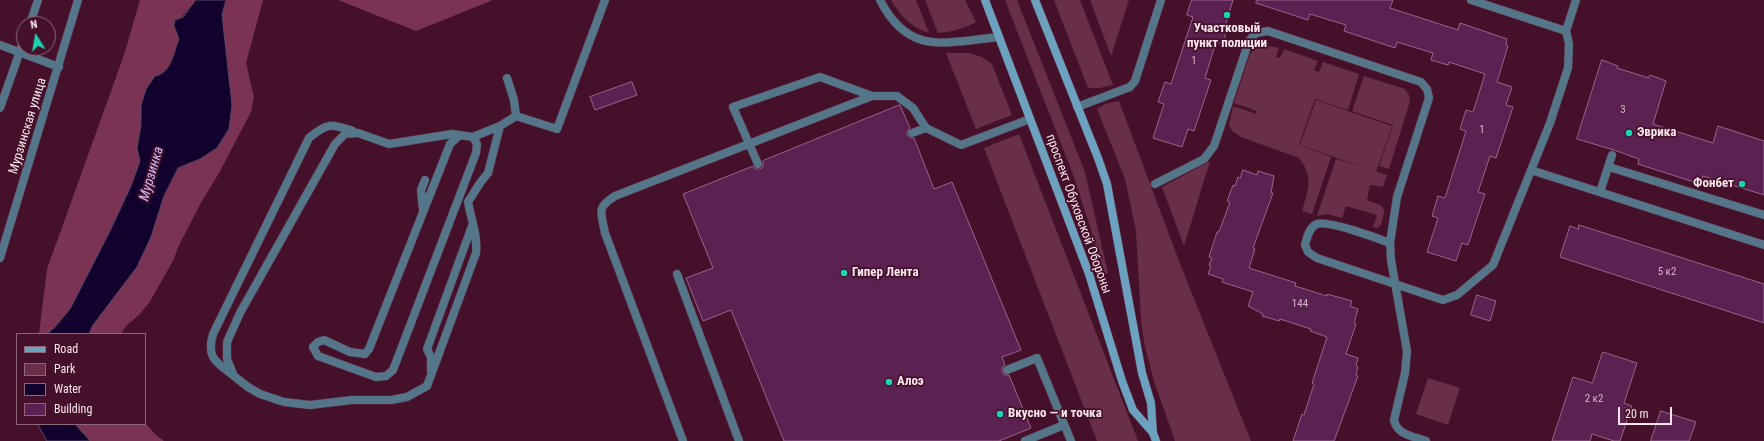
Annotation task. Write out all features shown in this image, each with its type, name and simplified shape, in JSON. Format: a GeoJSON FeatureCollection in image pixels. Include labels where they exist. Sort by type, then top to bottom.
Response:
{"type":"FeatureCollection","features":[{"type":"Feature","properties":{"kind":"street"},"geometry":{"type":"LineString","coordinates":[[33,16],[38,0]]}},
{"type":"Feature","properties":{"kind":"street","name":"Мурзинская улица"},"geometry":{"type":"LineString","coordinates":[[0,258],[59,67],[78,0]]}},
{"type":"Feature","properties":{"kind":"street"},"geometry":{"type":"LineString","coordinates":[[500,126],[488,173],[468,202],[472,226],[477,240],[476,253],[427,386],[407,396],[396,399],[352,400],[310,405],[284,402],[260,394],[248,387],[215,362],[209,346],[213,334],[309,138],[319,129],[332,125],[389,144],[452,134],[473,137],[500,126],[516,116],[558,129],[605,0]]}},
{"type":"Feature","properties":{"kind":"street"},"geometry":{"type":"LineString","coordinates":[[880,0],[892,20],[900,29],[912,37],[936,43],[1000,37]]}},
{"type":"Feature","properties":{"kind":"street","name":"проспект Обуховской Обороны"},"geometry":{"type":"LineString","coordinates":[[985,0],[1089,274],[1122,381],[1133,410],[1154,437]]}},
{"type":"Feature","properties":{"kind":"street","name":"проспект Обуховской Обороны"},"geometry":{"type":"LineString","coordinates":[[1036,0],[1107,184],[1142,373],[1151,403],[1154,437]]}},
{"type":"Feature","properties":{"kind":"street"},"geometry":{"type":"LineString","coordinates":[[1077,107],[1130,86],[1135,81],[1161,0]]}},
{"type":"Feature","properties":{"kind":"street"},"geometry":{"type":"LineString","coordinates":[[1471,0],[1566,31]]}},
{"type":"Feature","properties":{"kind":"street"},"geometry":{"type":"LineString","coordinates":[[1390,242],[1329,224],[1317,224],[1310,231],[1305,246],[1308,252],[1317,258],[1443,300],[1457,295],[1493,266],[1550,123],[1568,68],[1570,44],[1566,31],[1576,0]]}},
{"type":"Feature","properties":{"kind":"street"},"geometry":{"type":"LineString","coordinates":[[1155,184],[1204,158],[1214,146],[1249,41],[1256,33],[1268,31],[1421,82],[1427,88],[1429,98],[1397,197],[1390,242],[1391,260],[1407,351],[1405,373],[1394,420],[1395,427],[1400,432],[1426,441]]}},
{"type":"Feature","properties":{"kind":"street"},"geometry":{"type":"LineString","coordinates":[[0,44],[16,50]]}},
{"type":"Feature","properties":{"kind":"street"},"geometry":{"type":"LineString","coordinates":[[0,108],[19,56]]}},
{"type":"Feature","properties":{"kind":"street"},"geometry":{"type":"LineString","coordinates":[[30,56],[59,67]]}},
{"type":"Feature","properties":{"kind":"street"},"geometry":{"type":"LineString","coordinates":[[758,164],[733,107],[820,77],[872,96],[896,96],[913,108],[926,128],[961,145],[1030,119]]}},
{"type":"Feature","properties":{"kind":"street"},"geometry":{"type":"LineString","coordinates":[[507,78],[516,116]]}},
{"type":"Feature","properties":{"kind":"street"},"geometry":{"type":"LineString","coordinates":[[683,441],[605,233],[601,211],[604,203],[615,196],[872,96]]}},
{"type":"Feature","properties":{"kind":"street"},"geometry":{"type":"LineString","coordinates":[[912,133],[926,128]]}},
{"type":"Feature","properties":{"kind":"street"},"geometry":{"type":"LineString","coordinates":[[234,376],[228,359],[227,342],[240,313],[335,144],[345,134],[358,133]]}},
{"type":"Feature","properties":{"kind":"street"},"geometry":{"type":"LineString","coordinates":[[460,135],[450,144],[369,349],[365,354],[350,352],[324,340],[318,342],[313,347],[318,356],[376,378],[386,376],[393,370],[476,153],[477,144],[473,137]]}},
{"type":"Feature","properties":{"kind":"street"},"geometry":{"type":"LineString","coordinates":[[1600,192],[1612,155]]}},
{"type":"Feature","properties":{"kind":"street"},"geometry":{"type":"LineString","coordinates":[[1609,167],[1764,215]]}},
{"type":"Feature","properties":{"kind":"street"},"geometry":{"type":"LineString","coordinates":[[1531,170],[1764,245]]}},
{"type":"Feature","properties":{"kind":"street"},"geometry":{"type":"LineString","coordinates":[[423,211],[421,190],[425,180]]}},
{"type":"Feature","properties":{"kind":"street"},"geometry":{"type":"LineString","coordinates":[[451,220],[455,220],[452,230]]}},
{"type":"Feature","properties":{"kind":"street"},"geometry":{"type":"LineString","coordinates":[[430,378],[431,357],[427,349],[472,226]]}},
{"type":"Feature","properties":{"kind":"street"},"geometry":{"type":"LineString","coordinates":[[677,274],[739,441]]}},
{"type":"Feature","properties":{"kind":"street"},"geometry":{"type":"LineString","coordinates":[[1007,370],[1037,358],[1070,441]]}},
{"type":"Feature","properties":{"kind":"street"},"geometry":{"type":"LineString","coordinates":[[1025,441],[1064,425]]}},
{"type":"Feature","properties":{"kind":"green space"},"geometry":{"type":"Polygon","coordinates":[[[891,0],[916,0],[929,33],[911,24],[898,11],[891,0]]]}},
{"type":"Feature","properties":{"kind":"green space"},"geometry":{"type":"Polygon","coordinates":[[[925,0],[965,0],[976,22],[957,30],[938,33],[925,0]]]}},
{"type":"Feature","properties":{"kind":"green space"},"geometry":{"type":"Polygon","coordinates":[[[1005,0],[1017,0],[1085,172],[1108,273],[1105,274],[1074,177],[1005,0]]]}},
{"type":"Feature","properties":{"kind":"green space"},"geometry":{"type":"Polygon","coordinates":[[[1054,0],[1080,0],[1113,85],[1100,88],[1088,88],[1054,0]]]}},
{"type":"Feature","properties":{"kind":"green space"},"geometry":{"type":"Polygon","coordinates":[[[1090,0],[1129,0],[1111,56],[1090,0]]]}},
{"type":"Feature","properties":{"kind":"green space"},"geometry":{"type":"Polygon","coordinates":[[[1263,45],[1279,48],[1276,57],[1280,58],[1284,49],[1318,61],[1314,70],[1319,72],[1323,62],[1359,74],[1348,110],[1315,99],[1299,145],[1331,157],[1312,214],[1302,211],[1308,190],[1308,178],[1307,171],[1299,158],[1241,137],[1232,131],[1229,125],[1233,106],[1256,114],[1257,111],[1234,103],[1250,54],[1255,48],[1263,45]]]}},
{"type":"Feature","properties":{"kind":"green space"},"geometry":{"type":"Polygon","coordinates":[[[946,53],[969,53],[982,57],[992,64],[1012,115],[976,129],[946,53]]]}},
{"type":"Feature","properties":{"kind":"green space"},"geometry":{"type":"Polygon","coordinates":[[[1364,76],[1405,89],[1409,95],[1410,101],[1389,169],[1379,166],[1393,125],[1352,111],[1364,76]]]}},
{"type":"Feature","properties":{"kind":"green space"},"geometry":{"type":"Polygon","coordinates":[[[1316,100],[1392,126],[1376,172],[1300,145],[1316,100]]]}},
{"type":"Feature","properties":{"kind":"green space"},"geometry":{"type":"Polygon","coordinates":[[[1119,101],[1179,261],[1251,441],[1175,441],[1154,381],[1145,347],[1141,320],[1136,231],[1125,179],[1097,109],[1105,104],[1119,101]]]}},
{"type":"Feature","properties":{"kind":"green space"},"geometry":{"type":"Polygon","coordinates":[[[1019,134],[1138,441],[1097,441],[984,148],[1019,134]]]}},
{"type":"Feature","properties":{"kind":"green space"},"geometry":{"type":"Polygon","coordinates":[[[1336,159],[1387,175],[1383,187],[1370,185],[1367,200],[1381,206],[1384,210],[1381,225],[1377,228],[1373,227],[1377,215],[1346,206],[1342,218],[1327,214],[1317,216],[1336,159]]]}},
{"type":"Feature","properties":{"kind":"green space"},"geometry":{"type":"Polygon","coordinates":[[[1210,161],[1184,246],[1162,187],[1210,161]]]}},
{"type":"Feature","properties":{"kind":"green space"},"geometry":{"type":"Polygon","coordinates":[[[1428,378],[1460,388],[1448,425],[1416,414],[1428,378]]]}},
{"type":"Feature","properties":{"kind":"shaded area"},"geometry":{"type":"Polygon","coordinates":[[[140,0],[196,0],[174,26],[179,39],[169,66],[141,105],[141,125],[137,148],[140,161],[131,186],[109,233],[70,309],[48,333],[39,333],[47,269],[124,55],[140,0]]]}},
{"type":"Feature","properties":{"kind":"shaded area"},"geometry":{"type":"Polygon","coordinates":[[[226,0],[263,0],[246,63],[254,97],[251,112],[219,173],[202,201],[179,245],[173,261],[149,303],[139,315],[126,326],[122,333],[89,333],[93,325],[151,237],[164,196],[178,168],[200,159],[229,129],[232,105],[222,15],[226,0]]]}},
{"type":"Feature","properties":{"kind":"shaded area"},"geometry":{"type":"Polygon","coordinates":[[[338,0],[493,0],[416,31],[338,0]]]}},
{"type":"Feature","properties":{"kind":"shaded area"},"geometry":{"type":"Polygon","coordinates":[[[146,424],[164,441],[90,441],[76,425],[146,424]]]}},
{"type":"Feature","properties":{"kind":"water","name":"Мурзинка"},"geometry":{"type":"Polygon","coordinates":[[[196,0],[226,0],[222,15],[232,105],[229,129],[217,148],[200,159],[178,168],[164,196],[151,237],[137,267],[93,325],[89,333],[48,333],[70,309],[131,186],[140,161],[137,148],[141,125],[141,105],[146,89],[155,76],[165,71],[171,62],[179,39],[174,26],[175,20],[183,17],[196,0]]]}},
{"type":"Feature","properties":{"kind":"water"},"geometry":{"type":"Polygon","coordinates":[[[39,425],[76,425],[90,441],[47,441],[39,425]]]}},
{"type":"Feature","properties":{"kind":"building"},"geometry":{"type":"Polygon","coordinates":[[[1192,0],[1233,0],[1225,26],[1228,27],[1222,44],[1216,42],[1205,78],[1211,80],[1194,131],[1188,129],[1182,147],[1153,138],[1164,104],[1158,102],[1165,82],[1171,84],[1193,17],[1187,15],[1192,0]]]}},
{"type":"Feature","properties":{"kind":"building"},"geometry":{"type":"Polygon","coordinates":[[[1257,0],[1393,0],[1390,8],[1458,30],[1460,23],[1507,39],[1506,45],[1508,46],[1497,82],[1512,87],[1506,105],[1513,107],[1496,158],[1490,156],[1478,192],[1485,194],[1468,245],[1462,243],[1456,261],[1427,252],[1438,218],[1432,216],[1438,196],[1445,198],[1466,131],[1460,129],[1466,110],[1473,112],[1485,74],[1449,62],[1448,65],[1431,60],[1433,53],[1397,42],[1395,48],[1344,31],[1346,25],[1310,14],[1308,20],[1256,3],[1257,0]]]}},
{"type":"Feature","properties":{"kind":"building","name":"Эврика"},"geometry":{"type":"Polygon","coordinates":[[[1602,60],[1618,66],[1617,68],[1649,78],[1650,75],[1666,81],[1653,124],[1713,143],[1718,126],[1764,141],[1764,195],[1703,176],[1700,184],[1638,164],[1639,159],[1577,139],[1602,60]]]}},
{"type":"Feature","properties":{"kind":"building"},"geometry":{"type":"Polygon","coordinates":[[[632,82],[637,95],[595,110],[590,97],[632,82]]]}},
{"type":"Feature","properties":{"kind":"building","name":"Гипер Лента"},"geometry":{"type":"Polygon","coordinates":[[[900,105],[910,128],[907,135],[914,138],[934,189],[952,182],[1021,350],[1002,357],[1005,365],[1002,367],[1002,372],[1004,375],[1009,375],[1031,428],[999,441],[784,441],[731,310],[703,321],[686,278],[713,268],[683,194],[753,166],[755,169],[760,169],[763,167],[763,161],[900,105]]]}},
{"type":"Feature","properties":{"kind":"building"},"geometry":{"type":"Polygon","coordinates":[[[1243,170],[1257,175],[1258,171],[1274,176],[1271,193],[1273,193],[1253,248],[1255,249],[1249,268],[1296,283],[1295,286],[1327,296],[1327,294],[1352,301],[1350,306],[1358,309],[1354,323],[1356,324],[1346,354],[1358,358],[1356,375],[1358,376],[1334,441],[1293,441],[1302,414],[1304,415],[1314,384],[1312,383],[1327,337],[1310,331],[1311,329],[1280,319],[1279,321],[1262,316],[1263,314],[1248,306],[1253,292],[1222,282],[1223,279],[1208,274],[1211,266],[1209,265],[1212,258],[1209,257],[1217,232],[1219,232],[1230,202],[1227,201],[1233,185],[1235,186],[1238,177],[1240,178],[1243,170]]]}},
{"type":"Feature","properties":{"kind":"building"},"geometry":{"type":"Polygon","coordinates":[[[1579,225],[1764,284],[1764,323],[1560,257],[1570,226],[1578,229],[1579,225]]]}},
{"type":"Feature","properties":{"kind":"building"},"geometry":{"type":"Polygon","coordinates":[[[1477,295],[1496,301],[1490,321],[1471,315],[1477,295]]]}},
{"type":"Feature","properties":{"kind":"building"},"geometry":{"type":"Polygon","coordinates":[[[1603,352],[1637,363],[1624,403],[1632,406],[1620,441],[1614,441],[1592,434],[1590,441],[1552,441],[1573,377],[1592,383],[1603,352]]]}},
{"type":"Feature","properties":{"kind":"building"},"geometry":{"type":"Polygon","coordinates":[[[1661,411],[1696,422],[1689,441],[1651,441],[1661,411]]]}},
{"type":"Feature","properties":{"kind":"place","name":"Участковый пункт полиции"},"geometry":{"type":"Point","coordinates":[1227,15]}},
{"type":"Feature","properties":{"kind":"place","name":"Эврика"},"geometry":{"type":"Point","coordinates":[1629,133]}},
{"type":"Feature","properties":{"kind":"place","name":"Фонбет"},"geometry":{"type":"Point","coordinates":[1742,184]}},
{"type":"Feature","properties":{"kind":"place","name":"Гипер Лента"},"geometry":{"type":"Point","coordinates":[844,273]}},
{"type":"Feature","properties":{"kind":"place","name":"Алоэ"},"geometry":{"type":"Point","coordinates":[889,382]}},
{"type":"Feature","properties":{"kind":"place","name":"Вкусно — и точка"},"geometry":{"type":"Point","coordinates":[1000,414]}}]}
